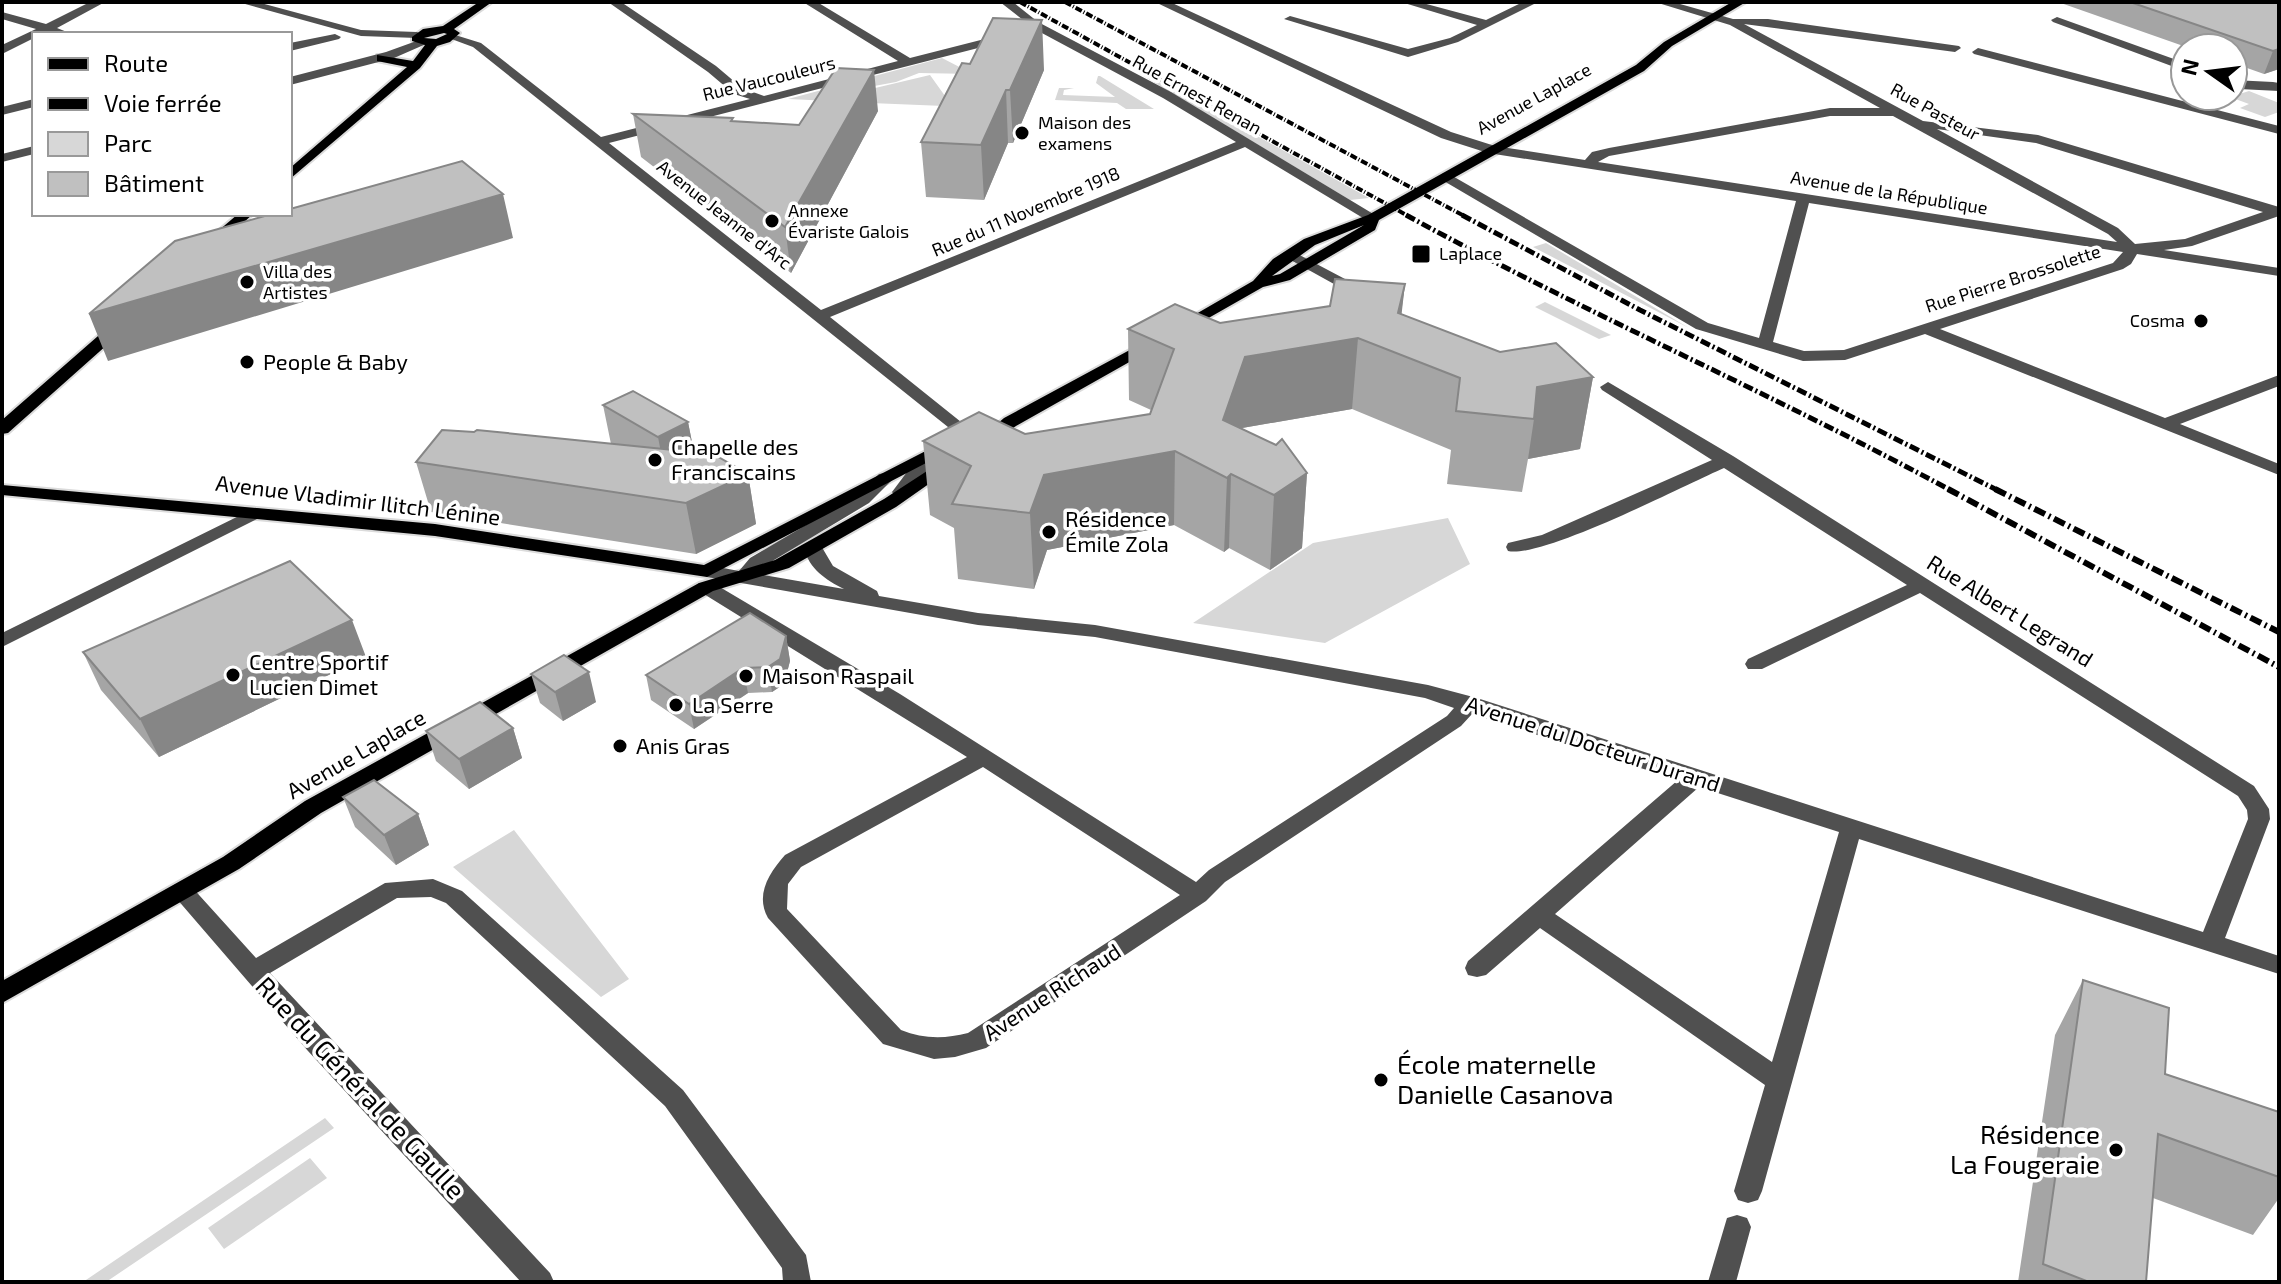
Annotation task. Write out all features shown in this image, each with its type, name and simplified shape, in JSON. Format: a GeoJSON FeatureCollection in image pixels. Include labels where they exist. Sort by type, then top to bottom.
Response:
{"type":"FeatureCollection","features":[{"type":"Feature","properties":{"kind":"main road"},"geometry":{"type":"LineString","coordinates":[[292,173],[416,65],[431,49],[423,40],[449,33],[486,2]]}},
{"type":"Feature","properties":{"kind":"main road","name":"Avenue Laplace"},"geometry":{"type":"LineString","coordinates":[[1258,284],[1267,269],[1350,222],[1373,218],[1640,68],[1668,44],[1740,2]]}},
{"type":"Feature","properties":{"kind":"main road"},"geometry":{"type":"LineString","coordinates":[[381,58],[416,65]]}},
{"type":"Feature","properties":{"kind":"main road"},"geometry":{"type":"LineString","coordinates":[[198,256],[244,216]]}},
{"type":"Feature","properties":{"kind":"main road","name":"Avenue Laplace"},"geometry":{"type":"LineString","coordinates":[[2,993],[254,849],[313,807],[885,478],[967,434],[1010,422],[1258,284],[1285,277],[1370,227],[1373,218]]}},
{"type":"Feature","properties":{"kind":"main road"},"geometry":{"type":"LineString","coordinates":[[2,429],[138,309]]}},
{"type":"Feature","properties":{"kind":"main road","name":"Avenue Laplace"},"geometry":{"type":"LineString","coordinates":[[707,579],[745,576],[782,564],[813,548],[996,436],[1010,422]]}},
{"type":"Feature","properties":{"kind":"main road","name":"Avenue Vladimir Ilitch Lénine"},"geometry":{"type":"LineString","coordinates":[[2,490],[435,530],[707,579]]}},
{"type":"Feature","properties":{"kind":"street"},"geometry":{"type":"LineString","coordinates":[[38,32],[99,2]]}},
{"type":"Feature","properties":{"kind":"street"},"geometry":{"type":"LineString","coordinates":[[244,2],[361,33],[423,40]]}},
{"type":"Feature","properties":{"kind":"street"},"geometry":{"type":"LineString","coordinates":[[614,2],[712,69],[738,91],[761,99]]}},
{"type":"Feature","properties":{"kind":"street"},"geometry":{"type":"LineString","coordinates":[[809,2],[906,61]]}},
{"type":"Feature","properties":{"kind":"street","name":"Rue Ernest Renan"},"geometry":{"type":"LineString","coordinates":[[1006,2],[1042,28],[1246,142],[1373,218]]}},
{"type":"Feature","properties":{"kind":"street","name":"Avenue de la République"},"geometry":{"type":"LineString","coordinates":[[1161,2],[1446,135],[1493,150],[2279,272]]}},
{"type":"Feature","properties":{"kind":"street"},"geometry":{"type":"LineString","coordinates":[[1407,2],[1487,24]]}},
{"type":"Feature","properties":{"kind":"street"},"geometry":{"type":"LineString","coordinates":[[1290,19],[1408,53],[1454,40],[1532,2]]}},
{"type":"Feature","properties":{"kind":"street","name":"Rue Pasteur"},"geometry":{"type":"LineString","coordinates":[[1661,2],[1734,23],[2113,231],[2132,249]]}},
{"type":"Feature","properties":{"kind":"street"},"geometry":{"type":"LineString","coordinates":[[2,15],[60,32]]}},
{"type":"Feature","properties":{"kind":"street"},"geometry":{"type":"LineString","coordinates":[[1734,23],[1739,20],[1768,22],[1978,52],[2279,130]]}},
{"type":"Feature","properties":{"kind":"street"},"geometry":{"type":"LineString","coordinates":[[2057,20],[2169,61]]}},
{"type":"Feature","properties":{"kind":"street","name":"Rue Vaucouleurs"},"geometry":{"type":"LineString","coordinates":[[598,142],[1042,28]]}},
{"type":"Feature","properties":{"kind":"street","name":"Avenue Jeanne d'Arc"},"geometry":{"type":"LineString","coordinates":[[449,33],[477,45],[967,434]]}},
{"type":"Feature","properties":{"kind":"street"},"geometry":{"type":"LineString","coordinates":[[2,50],[32,35]]}},
{"type":"Feature","properties":{"kind":"street"},"geometry":{"type":"LineString","coordinates":[[292,47],[335,37]]}},
{"type":"Feature","properties":{"kind":"street"},"geometry":{"type":"LineString","coordinates":[[292,80],[381,58],[423,40]]}},
{"type":"Feature","properties":{"kind":"street"},"geometry":{"type":"LineString","coordinates":[[2249,89],[2267,83],[2279,87]]}},
{"type":"Feature","properties":{"kind":"street"},"geometry":{"type":"LineString","coordinates":[[2,111],[32,104]]}},
{"type":"Feature","properties":{"kind":"street"},"geometry":{"type":"LineString","coordinates":[[1589,164],[1597,155],[1609,152],[1830,112],[1897,112]]}},
{"type":"Feature","properties":{"kind":"street"},"geometry":{"type":"LineString","coordinates":[[1915,122],[2038,139],[2279,212]]}},
{"type":"Feature","properties":{"kind":"street","name":"Rue du 11 Novembre 1918"},"geometry":{"type":"LineString","coordinates":[[820,316],[1246,142]]}},
{"type":"Feature","properties":{"kind":"street"},"geometry":{"type":"LineString","coordinates":[[2,158],[32,150]]}},
{"type":"Feature","properties":{"kind":"street","name":"Rue Pierre Brossolette"},"geometry":{"type":"LineString","coordinates":[[1444,177],[1702,326],[1817,358],[1845,355],[2118,266],[2126,261],[2132,249],[2187,243],[2279,212]]}},
{"type":"Feature","properties":{"kind":"street"},"geometry":{"type":"LineString","coordinates":[[1765,344],[1804,197]]}},
{"type":"Feature","properties":{"kind":"street"},"geometry":{"type":"LineString","coordinates":[[1292,255],[1370,299]]}},
{"type":"Feature","properties":{"kind":"street"},"geometry":{"type":"LineString","coordinates":[[1926,329],[2279,470]]}},
{"type":"Feature","properties":{"kind":"street"},"geometry":{"type":"LineString","coordinates":[[2166,424],[2279,380]]}},
{"type":"Feature","properties":{"kind":"street","name":"Rue Albert Legrand"},"geometry":{"type":"LineString","coordinates":[[1607,386],[2236,783],[2254,800],[2259,819],[2211,943]]}},
{"type":"Feature","properties":{"kind":"street","name":"Avenue Laplace"},"geometry":{"type":"LineString","coordinates":[[901,492],[916,472],[964,446],[967,434]]}},
{"type":"Feature","properties":{"kind":"street"},"geometry":{"type":"LineString","coordinates":[[1515,547],[1548,539],[1727,460]]}},
{"type":"Feature","properties":{"kind":"street","name":"Avenue Laplace"},"geometry":{"type":"LineString","coordinates":[[745,576],[757,562],[863,499],[885,478]]}},
{"type":"Feature","properties":{"kind":"street"},"geometry":{"type":"LineString","coordinates":[[2,641],[255,513]]}},
{"type":"Feature","properties":{"kind":"street","name":"Avenue du Docteur Durand"},"geometry":{"type":"LineString","coordinates":[[813,548],[816,559],[827,571],[887,604]]}},
{"type":"Feature","properties":{"kind":"street","name":"Avenue du Docteur Durand"},"geometry":{"type":"LineString","coordinates":[[745,576],[978,619],[1095,631],[1394,684],[1470,703],[2279,965]]}},
{"type":"Feature","properties":{"kind":"street"},"geometry":{"type":"LineString","coordinates":[[707,579],[1198,895],[1217,876],[1454,721],[1470,703]]}},
{"type":"Feature","properties":{"kind":"street"},"geometry":{"type":"LineString","coordinates":[[1755,664],[1924,584]]}},
{"type":"Feature","properties":{"kind":"street","name":"Avenue Richaud"},"geometry":{"type":"LineString","coordinates":[[982,758],[793,861],[779,875],[772,898],[776,912],[892,1037],[912,1046],[952,1050],[977,1041],[1198,895]]}},
{"type":"Feature","properties":{"kind":"street"},"geometry":{"type":"LineString","coordinates":[[1477,968],[1696,777]]}},
{"type":"Feature","properties":{"kind":"street"},"geometry":{"type":"LineString","coordinates":[[1748,1191],[1851,828]]}},
{"type":"Feature","properties":{"kind":"street"},"geometry":{"type":"LineString","coordinates":[[252,972],[393,889],[433,888],[454,897],[674,1098],[796,1264],[797,1282]]}},
{"type":"Feature","properties":{"kind":"street","name":"Rue du Général de Gaulle"},"geometry":{"type":"LineString","coordinates":[[182,891],[252,972],[540,1282]]}},
{"type":"Feature","properties":{"kind":"street"},"geometry":{"type":"LineString","coordinates":[[1539,915],[1780,1081]]}},
{"type":"Feature","properties":{"kind":"street"},"geometry":{"type":"LineString","coordinates":[[1722,1282],[1737,1227]]}},
{"type":"Feature","properties":{"kind":"green space"},"geometry":{"type":"Polygon","coordinates":[[[942,58],[973,74],[919,73],[896,82],[847,91],[831,101],[788,99],[942,58]]]}},
{"type":"Feature","properties":{"kind":"green space"},"geometry":{"type":"Polygon","coordinates":[[[1142,72],[1369,198],[1350,200],[1140,74],[1142,72]]]}},
{"type":"Feature","properties":{"kind":"green space"},"geometry":{"type":"Polygon","coordinates":[[[930,75],[945,96],[960,97],[944,106],[846,102],[871,89],[930,75]]]}},
{"type":"Feature","properties":{"kind":"green space"},"geometry":{"type":"Polygon","coordinates":[[[1098,76],[1154,109],[1126,109],[1117,103],[1055,100],[1059,88],[1074,88],[1064,90],[1063,95],[1115,97],[1096,83],[1098,76]]]}},
{"type":"Feature","properties":{"kind":"green space"},"geometry":{"type":"Polygon","coordinates":[[[2249,91],[2279,103],[2279,112],[2265,117],[2249,111],[2249,91]]]}},
{"type":"Feature","properties":{"kind":"green space"},"geometry":{"type":"Polygon","coordinates":[[[1546,243],[1689,328],[1533,247],[1546,243]]]}},
{"type":"Feature","properties":{"kind":"green space"},"geometry":{"type":"Polygon","coordinates":[[[1545,302],[1611,335],[1599,339],[1535,307],[1545,302]]]}},
{"type":"Feature","properties":{"kind":"green space"},"geometry":{"type":"Polygon","coordinates":[[[1448,518],[1470,564],[1325,643],[1193,623],[1313,543],[1448,518]]]}},
{"type":"Feature","properties":{"kind":"green space"},"geometry":{"type":"Polygon","coordinates":[[[514,830],[629,979],[601,997],[453,867],[514,830]]]}},
{"type":"Feature","properties":{"kind":"green space"},"geometry":{"type":"Polygon","coordinates":[[[325,1118],[334,1128],[106,1282],[83,1282],[325,1118]]]}},
{"type":"Feature","properties":{"kind":"green space"},"geometry":{"type":"Polygon","coordinates":[[[310,1158],[327,1178],[224,1249],[208,1228],[310,1158]]]}},
{"type":"Feature","properties":{"kind":"building"},"geometry":{"type":"Polygon","coordinates":[[[2130,2],[2279,2],[2279,49],[2273,51],[2249,43],[2249,32],[2218,32],[2130,2]]]}},
{"type":"Feature","properties":{"kind":"building"},"geometry":{"type":"Polygon","coordinates":[[[993,18],[1042,20],[981,145],[921,142],[962,63],[970,64],[993,18]]]}},
{"type":"Feature","properties":{"kind":"building"},"geometry":{"type":"Polygon","coordinates":[[[836,68],[874,70],[785,227],[633,114],[733,118],[731,121],[799,125],[836,68]]]}},
{"type":"Feature","properties":{"kind":"building"},"geometry":{"type":"Polygon","coordinates":[[[462,161],[503,194],[89,314],[175,241],[265,216],[292,216],[292,208],[462,161]]]}},
{"type":"Feature","properties":{"kind":"building"},"geometry":{"type":"Polygon","coordinates":[[[1335,279],[1405,284],[1398,313],[1500,352],[1556,343],[1593,377],[1537,387],[1534,419],[1456,411],[1460,378],[1358,338],[1245,357],[1223,420],[1276,445],[1282,439],[1307,473],[1274,495],[1231,474],[1227,478],[1175,451],[1044,475],[1030,513],[952,504],[971,466],[923,441],[979,412],[1025,434],[1150,414],[1174,349],[1128,329],[1175,304],[1220,323],[1330,306],[1335,279]]]}},
{"type":"Feature","properties":{"kind":"building"},"geometry":{"type":"Polygon","coordinates":[[[633,391],[688,422],[658,437],[603,405],[633,391]]]}},
{"type":"Feature","properties":{"kind":"building"},"geometry":{"type":"Polygon","coordinates":[[[442,430],[477,430],[713,454],[748,474],[686,503],[416,462],[442,430]]]}},
{"type":"Feature","properties":{"kind":"building"},"geometry":{"type":"Polygon","coordinates":[[[290,561],[352,620],[140,719],[83,652],[290,561]]]}},
{"type":"Feature","properties":{"kind":"building"},"geometry":{"type":"Polygon","coordinates":[[[750,613],[786,636],[780,659],[768,667],[743,668],[689,704],[646,675],[750,613]]]}},
{"type":"Feature","properties":{"kind":"building"},"geometry":{"type":"Polygon","coordinates":[[[564,655],[589,672],[555,692],[531,674],[564,655]]]}},
{"type":"Feature","properties":{"kind":"building"},"geometry":{"type":"Polygon","coordinates":[[[480,702],[513,728],[459,759],[426,731],[480,702]]]}},
{"type":"Feature","properties":{"kind":"building"},"geometry":{"type":"Polygon","coordinates":[[[374,780],[418,814],[384,835],[343,797],[374,780]]]}},
{"type":"Feature","properties":{"kind":"building"},"geometry":{"type":"Polygon","coordinates":[[[2083,980],[2169,1008],[2165,1074],[2279,1112],[2279,1177],[2158,1134],[2146,1282],[2089,1282],[2043,1264],[2083,980]]]}},
{"type":"Feature","properties":{"kind":"railway"},"geometry":{"type":"LineString","coordinates":[[1020,2],[1410,217]]}},
{"type":"Feature","properties":{"kind":"railway"},"geometry":{"type":"LineString","coordinates":[[1065,2],[1466,217]]}},
{"type":"Feature","properties":{"kind":"railway"},"geometry":{"type":"LineString","coordinates":[[1406,215],[1952,491]]}},
{"type":"Feature","properties":{"kind":"railway"},"geometry":{"type":"LineString","coordinates":[[1462,215],[1640,310],[1999,491]]}},
{"type":"Feature","properties":{"kind":"railway"},"geometry":{"type":"LineString","coordinates":[[1948,489],[2279,667]]}},
{"type":"Feature","properties":{"kind":"railway"},"geometry":{"type":"LineString","coordinates":[[1995,489],[2279,632]]}},
{"type":"Feature","properties":{"kind":"place","name":"Maison des examens"},"geometry":{"type":"Point","coordinates":[1022,133]}},
{"type":"Feature","properties":{"kind":"place","name":"Annexe Évariste Galois"},"geometry":{"type":"Point","coordinates":[772,221]}},
{"type":"Feature","properties":{"kind":"place","name":"Laplace"},"geometry":{"type":"Point","coordinates":[1421,254]}},
{"type":"Feature","properties":{"kind":"place","name":"Villa des Artistes"},"geometry":{"type":"Point","coordinates":[247,282]}},
{"type":"Feature","properties":{"kind":"place","name":"Cosma"},"geometry":{"type":"Point","coordinates":[2201,321]}},
{"type":"Feature","properties":{"kind":"place","name":"People & Baby"},"geometry":{"type":"Point","coordinates":[247,362]}},
{"type":"Feature","properties":{"kind":"place","name":"Chapelle des Franciscains"},"geometry":{"type":"Point","coordinates":[655,460]}},
{"type":"Feature","properties":{"kind":"place","name":"Résidence Émile Zola"},"geometry":{"type":"Point","coordinates":[1049,532]}},
{"type":"Feature","properties":{"kind":"place","name":"Centre Sportif Lucien Dimet"},"geometry":{"type":"Point","coordinates":[233,675]}},
{"type":"Feature","properties":{"kind":"place","name":"Maison Raspail"},"geometry":{"type":"Point","coordinates":[746,676]}},
{"type":"Feature","properties":{"kind":"place","name":"La Serre"},"geometry":{"type":"Point","coordinates":[676,705]}},
{"type":"Feature","properties":{"kind":"place","name":"Anis Gras"},"geometry":{"type":"Point","coordinates":[620,746]}},
{"type":"Feature","properties":{"kind":"place","name":"École maternelle Danielle Casanova"},"geometry":{"type":"Point","coordinates":[1381,1080]}},
{"type":"Feature","properties":{"kind":"place","name":"Résidence La Fougeraie"},"geometry":{"type":"Point","coordinates":[2116,1150]}}]}
